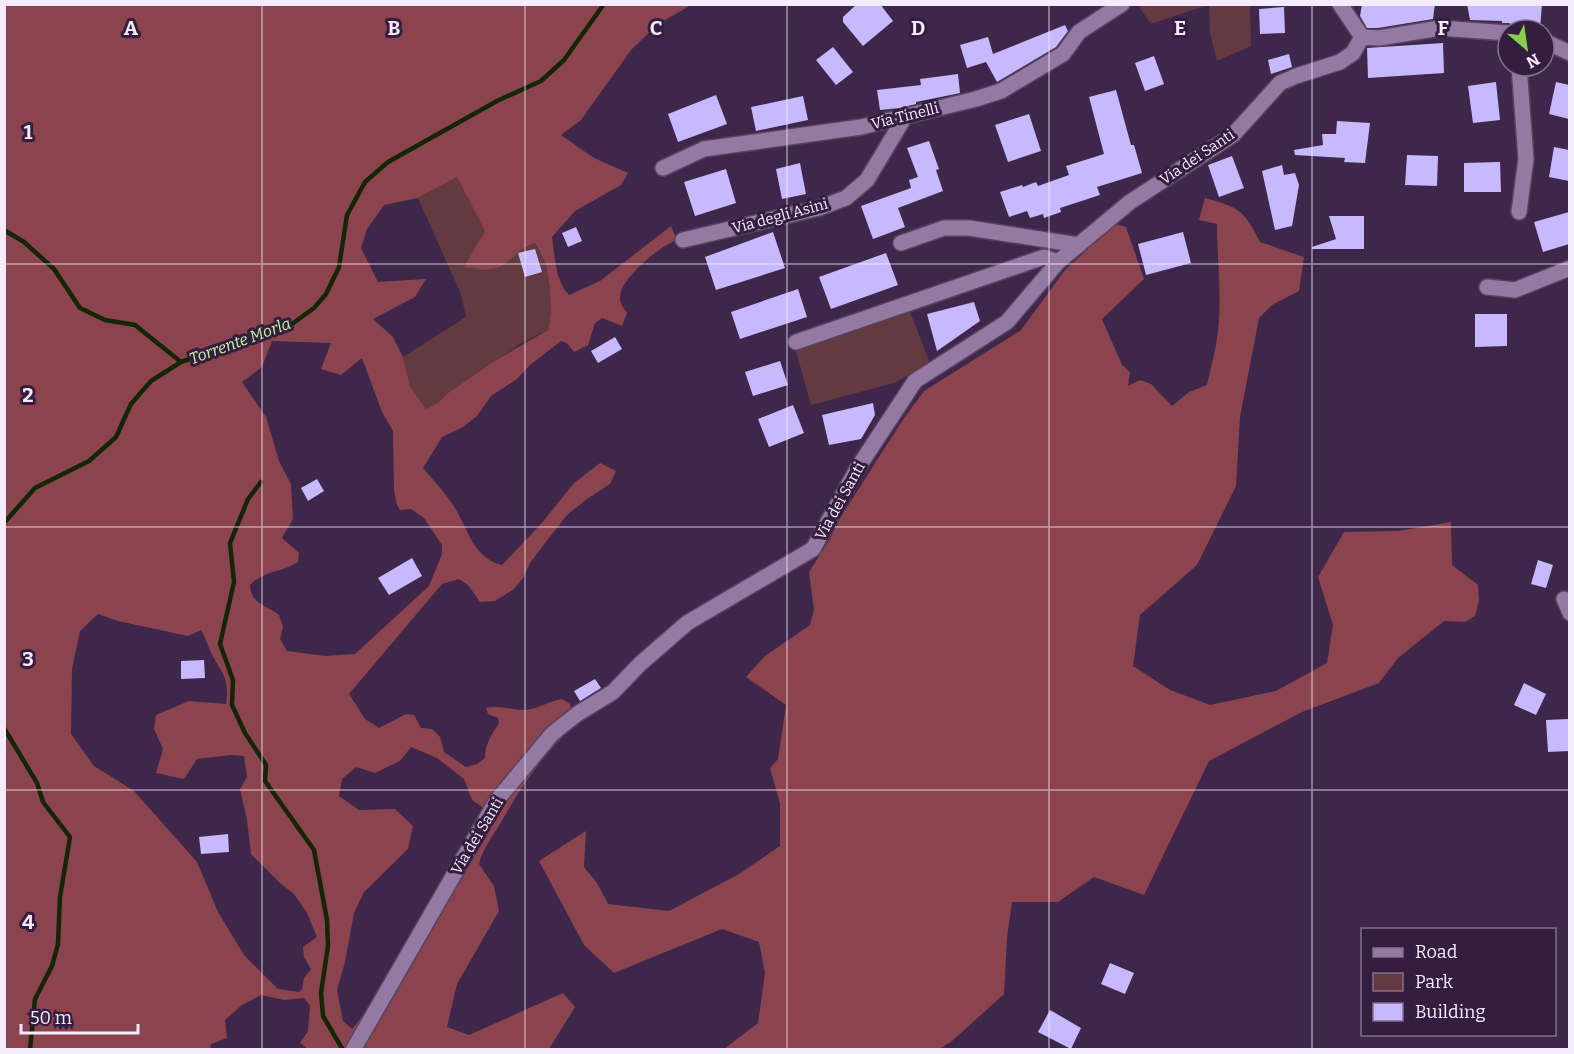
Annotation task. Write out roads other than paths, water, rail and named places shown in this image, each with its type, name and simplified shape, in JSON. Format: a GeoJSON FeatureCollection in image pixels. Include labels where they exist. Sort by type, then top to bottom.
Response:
{"type":"FeatureCollection","features":[{"type":"Feature","properties":{"kind":"street","name":"Via Tinelli"},"geometry":{"type":"LineString","coordinates":[[663,168],[704,149],[861,127],[1001,91],[1063,54],[1078,32],[1122,4]]}},
{"type":"Feature","properties":{"kind":"street"},"geometry":{"type":"LineString","coordinates":[[1340,4],[1362,37],[1379,38],[1440,28],[1496,32]]}},
{"type":"Feature","properties":{"kind":"street","name":"Via dei Santi"},"geometry":{"type":"LineString","coordinates":[[353,1050],[497,800],[552,734],[577,714],[613,692],[640,664],[687,623],[813,549],[857,469],[915,381],[1007,322],[1058,262],[1130,202],[1233,135],[1280,83],[1340,62],[1353,53],[1362,37]]}},
{"type":"Feature","properties":{"kind":"street"},"geometry":{"type":"LineString","coordinates":[[1519,212],[1526,159],[1521,78]]}},
{"type":"Feature","properties":{"kind":"street","name":"Via degli Asini"},"geometry":{"type":"LineString","coordinates":[[683,240],[819,208],[846,198],[867,180],[906,115]]}},
{"type":"Feature","properties":{"kind":"street"},"geometry":{"type":"LineString","coordinates":[[901,243],[944,228],[969,228],[1079,245]]}},
{"type":"Feature","properties":{"kind":"street"},"geometry":{"type":"LineString","coordinates":[[796,342],[1044,257],[1058,262]]}},
{"type":"Feature","properties":{"kind":"street"},"geometry":{"type":"LineString","coordinates":[[1487,287],[1515,290],[1569,268]]}},
{"type":"Feature","properties":{"kind":"waterway","name":"Torrente Morla"},"geometry":{"type":"LineString","coordinates":[[4,523],[35,488],[89,461],[116,437],[131,404],[151,381],[181,362],[292,324],[314,308],[326,294],[339,267],[347,215],[365,182],[388,162],[497,101],[541,81],[564,60],[604,4]]}},
{"type":"Feature","properties":{"kind":"waterway"},"geometry":{"type":"LineString","coordinates":[[4,230],[24,242],[54,269],[80,308],[105,320],[135,325],[181,362]]}},
{"type":"Feature","properties":{"kind":"waterway"},"geometry":{"type":"LineString","coordinates":[[261,482],[248,499],[230,543],[234,582],[220,644],[233,680],[232,705],[245,733],[266,765],[265,781],[314,850],[327,920],[328,946],[321,993],[323,1016],[343,1050]]}},
{"type":"Feature","properties":{"kind":"waterway"},"geometry":{"type":"LineString","coordinates":[[4,728],[37,783],[43,802],[70,837],[60,897],[58,944],[52,966],[35,999],[30,1050]]}}]}
